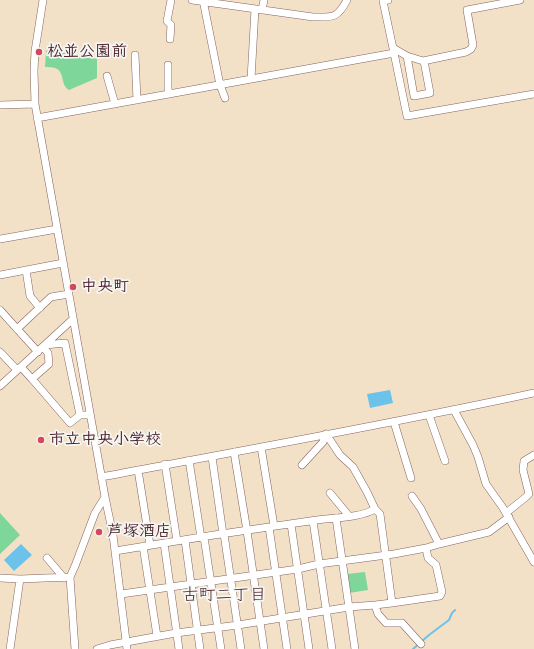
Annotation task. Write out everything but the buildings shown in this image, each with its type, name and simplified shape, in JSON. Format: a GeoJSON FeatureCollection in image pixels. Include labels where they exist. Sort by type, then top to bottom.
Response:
{"type":"FeatureCollection","features":[{"type":"Feature","properties":{"kind":"street"},"geometry":{"type":"LineString","coordinates":[[43,0],[35,51],[35,104],[101,477],[113,535],[127,646]]}},
{"type":"Feature","properties":{"kind":"street"},"geometry":{"type":"LineString","coordinates":[[170,39],[171,25],[167,21],[171,0]]}},
{"type":"Feature","properties":{"kind":"street"},"geometry":{"type":"LineString","coordinates":[[192,0],[313,17],[329,17],[337,15],[347,0]]}},
{"type":"Feature","properties":{"kind":"street"},"geometry":{"type":"LineString","coordinates":[[251,79],[259,10],[264,0]]}},
{"type":"Feature","properties":{"kind":"street"},"geometry":{"type":"LineString","coordinates":[[388,0],[383,1],[407,116],[534,94]]}},
{"type":"Feature","properties":{"kind":"street"},"geometry":{"type":"LineString","coordinates":[[37,118],[220,85],[393,51],[424,61],[466,52],[471,49],[473,45],[467,10],[520,0]]}},
{"type":"Feature","properties":{"kind":"street"},"geometry":{"type":"LineString","coordinates":[[203,1],[220,85],[225,98]]}},
{"type":"Feature","properties":{"kind":"street"},"geometry":{"type":"LineString","coordinates":[[135,55],[137,100]]}},
{"type":"Feature","properties":{"kind":"street"},"geometry":{"type":"LineString","coordinates":[[407,56],[414,96],[430,93],[424,61]]}},
{"type":"Feature","properties":{"kind":"street"},"geometry":{"type":"LineString","coordinates":[[168,65],[169,94]]}},
{"type":"Feature","properties":{"kind":"street"},"geometry":{"type":"LineString","coordinates":[[107,76],[115,104]]}},
{"type":"Feature","properties":{"kind":"street"},"geometry":{"type":"LineString","coordinates":[[0,105],[35,104]]}},
{"type":"Feature","properties":{"kind":"street"},"geometry":{"type":"LineString","coordinates":[[0,239],[57,229]]}},
{"type":"Feature","properties":{"kind":"street"},"geometry":{"type":"LineString","coordinates":[[0,275],[63,263]]}},
{"type":"Feature","properties":{"kind":"street"},"geometry":{"type":"LineString","coordinates":[[26,270],[30,296],[40,308]]}},
{"type":"Feature","properties":{"kind":"street"},"geometry":{"type":"LineString","coordinates":[[18,329],[51,298],[69,294]]}},
{"type":"Feature","properties":{"kind":"street"},"geometry":{"type":"LineString","coordinates":[[0,310],[18,329],[48,353],[49,364],[32,379]]}},
{"type":"Feature","properties":{"kind":"street"},"geometry":{"type":"LineString","coordinates":[[0,386],[73,319]]}},
{"type":"Feature","properties":{"kind":"street"},"geometry":{"type":"LineString","coordinates":[[42,348],[65,343],[80,415]]}},
{"type":"Feature","properties":{"kind":"street"},"geometry":{"type":"LineString","coordinates":[[0,352],[32,379],[70,423],[80,415],[90,415]]}},
{"type":"Feature","properties":{"kind":"street"},"geometry":{"type":"LineString","coordinates":[[101,477],[394,422],[534,393]]}},
{"type":"Feature","properties":{"kind":"street"},"geometry":{"type":"LineString","coordinates":[[454,410],[473,445],[486,484],[508,515],[534,562]]}},
{"type":"Feature","properties":{"kind":"street"},"geometry":{"type":"LineString","coordinates":[[430,415],[445,461]]}},
{"type":"Feature","properties":{"kind":"street"},"geometry":{"type":"LineString","coordinates":[[394,422],[411,478]]}},
{"type":"Feature","properties":{"kind":"street"},"geometry":{"type":"LineString","coordinates":[[302,464],[322,442],[326,434]]}},
{"type":"Feature","properties":{"kind":"street"},"geometry":{"type":"LineString","coordinates":[[326,434],[340,455],[353,467],[375,509],[380,514],[392,603]]}},
{"type":"Feature","properties":{"kind":"street"},"geometry":{"type":"LineString","coordinates":[[261,447],[287,649]]}},
{"type":"Feature","properties":{"kind":"street"},"geometry":{"type":"LineString","coordinates":[[234,452],[264,649]]}},
{"type":"Feature","properties":{"kind":"street"},"geometry":{"type":"LineString","coordinates":[[524,461],[534,455]]}},
{"type":"Feature","properties":{"kind":"street"},"geometry":{"type":"LineString","coordinates":[[212,457],[241,649]]}},
{"type":"Feature","properties":{"kind":"street"},"geometry":{"type":"LineString","coordinates":[[189,460],[221,649]]}},
{"type":"Feature","properties":{"kind":"street"},"geometry":{"type":"LineString","coordinates":[[524,461],[534,460]]}},
{"type":"Feature","properties":{"kind":"street"},"geometry":{"type":"LineString","coordinates":[[121,594],[386,555],[426,548],[489,532],[529,494],[523,470],[524,461]]}},
{"type":"Feature","properties":{"kind":"street"},"geometry":{"type":"LineString","coordinates":[[165,464],[191,584],[200,649]]}},
{"type":"Feature","properties":{"kind":"street"},"geometry":{"type":"LineString","coordinates":[[138,470],[150,590],[157,636]]}},
{"type":"Feature","properties":{"kind":"street"},"geometry":{"type":"LineString","coordinates":[[330,493],[349,516]]}},
{"type":"Feature","properties":{"kind":"street"},"geometry":{"type":"LineString","coordinates":[[412,496],[421,509],[439,544]]}},
{"type":"Feature","properties":{"kind":"street"},"geometry":{"type":"LineString","coordinates":[[67,577],[75,566],[95,513],[105,497]]}},
{"type":"Feature","properties":{"kind":"street"},"geometry":{"type":"LineString","coordinates":[[115,551],[247,530],[349,516],[370,512],[375,509]]}},
{"type":"Feature","properties":{"kind":"street"},"geometry":{"type":"LineString","coordinates":[[336,518],[355,649]]}},
{"type":"Feature","properties":{"kind":"street"},"geometry":{"type":"LineString","coordinates":[[313,521],[332,649]]}},
{"type":"Feature","properties":{"kind":"street"},"geometry":{"type":"LineString","coordinates":[[291,524],[309,649]]}},
{"type":"Feature","properties":{"kind":"street"},"geometry":{"type":"LineString","coordinates":[[164,543],[179,649]]}},
{"type":"Feature","properties":{"kind":"street"},"geometry":{"type":"LineString","coordinates":[[97,649],[110,645],[127,646],[157,636],[176,633],[238,625],[349,607],[440,596],[442,592],[436,565],[428,558],[426,548]]}},
{"type":"Feature","properties":{"kind":"street"},"geometry":{"type":"LineString","coordinates":[[47,558],[67,577],[74,649]]}},
{"type":"Feature","properties":{"kind":"street"},"geometry":{"type":"LineString","coordinates":[[0,578],[20,579],[67,577]]}},
{"type":"Feature","properties":{"kind":"street"},"geometry":{"type":"LineString","coordinates":[[10,649],[20,579]]}},
{"type":"Feature","properties":{"kind":"street"},"geometry":{"type":"LineString","coordinates":[[375,605],[378,614],[386,623],[402,623],[420,643]]}},
{"type":"Feature","properties":{"kind":"green space"},"geometry":{"type":"Polygon","coordinates":[[[48,50],[97,59],[97,78],[69,90],[64,85],[58,70],[53,67],[45,67],[46,51],[48,50]]]}},
{"type":"Feature","properties":{"kind":"green space"},"geometry":{"type":"Polygon","coordinates":[[[0,513],[20,535],[0,554],[0,513]]]}},
{"type":"Feature","properties":{"kind":"green space"},"geometry":{"type":"Polygon","coordinates":[[[365,572],[368,590],[349,593],[347,574],[365,572]]]}},
{"type":"Feature","properties":{"kind":"water"},"geometry":{"type":"Polygon","coordinates":[[[390,390],[393,403],[370,408],[367,394],[390,390]]]}},
{"type":"Feature","properties":{"kind":"water"},"geometry":{"type":"Polygon","coordinates":[[[21,544],[32,555],[14,571],[4,560],[21,544]]]}},
{"type":"Feature","properties":{"kind":"waterway"},"geometry":{"type":"LineString","coordinates":[[413,649],[449,620],[455,610]]}},
{"type":"Feature","properties":{"kind":"place","name":"松並公園前"},"geometry":{"type":"Point","coordinates":[39,52]}},
{"type":"Feature","properties":{"kind":"place","name":"中央町"},"geometry":{"type":"Point","coordinates":[73,287]}},
{"type":"Feature","properties":{"kind":"place","name":"市立中央小学校"},"geometry":{"type":"Point","coordinates":[41,440]}},
{"type":"Feature","properties":{"kind":"place","name":"芦塚酒店"},"geometry":{"type":"Point","coordinates":[99,532]}},
{"type":"Feature","properties":{"kind":"district","name":"古町二丁目"},"geometry":{"type":"Point","coordinates":[224,596]}}]}
